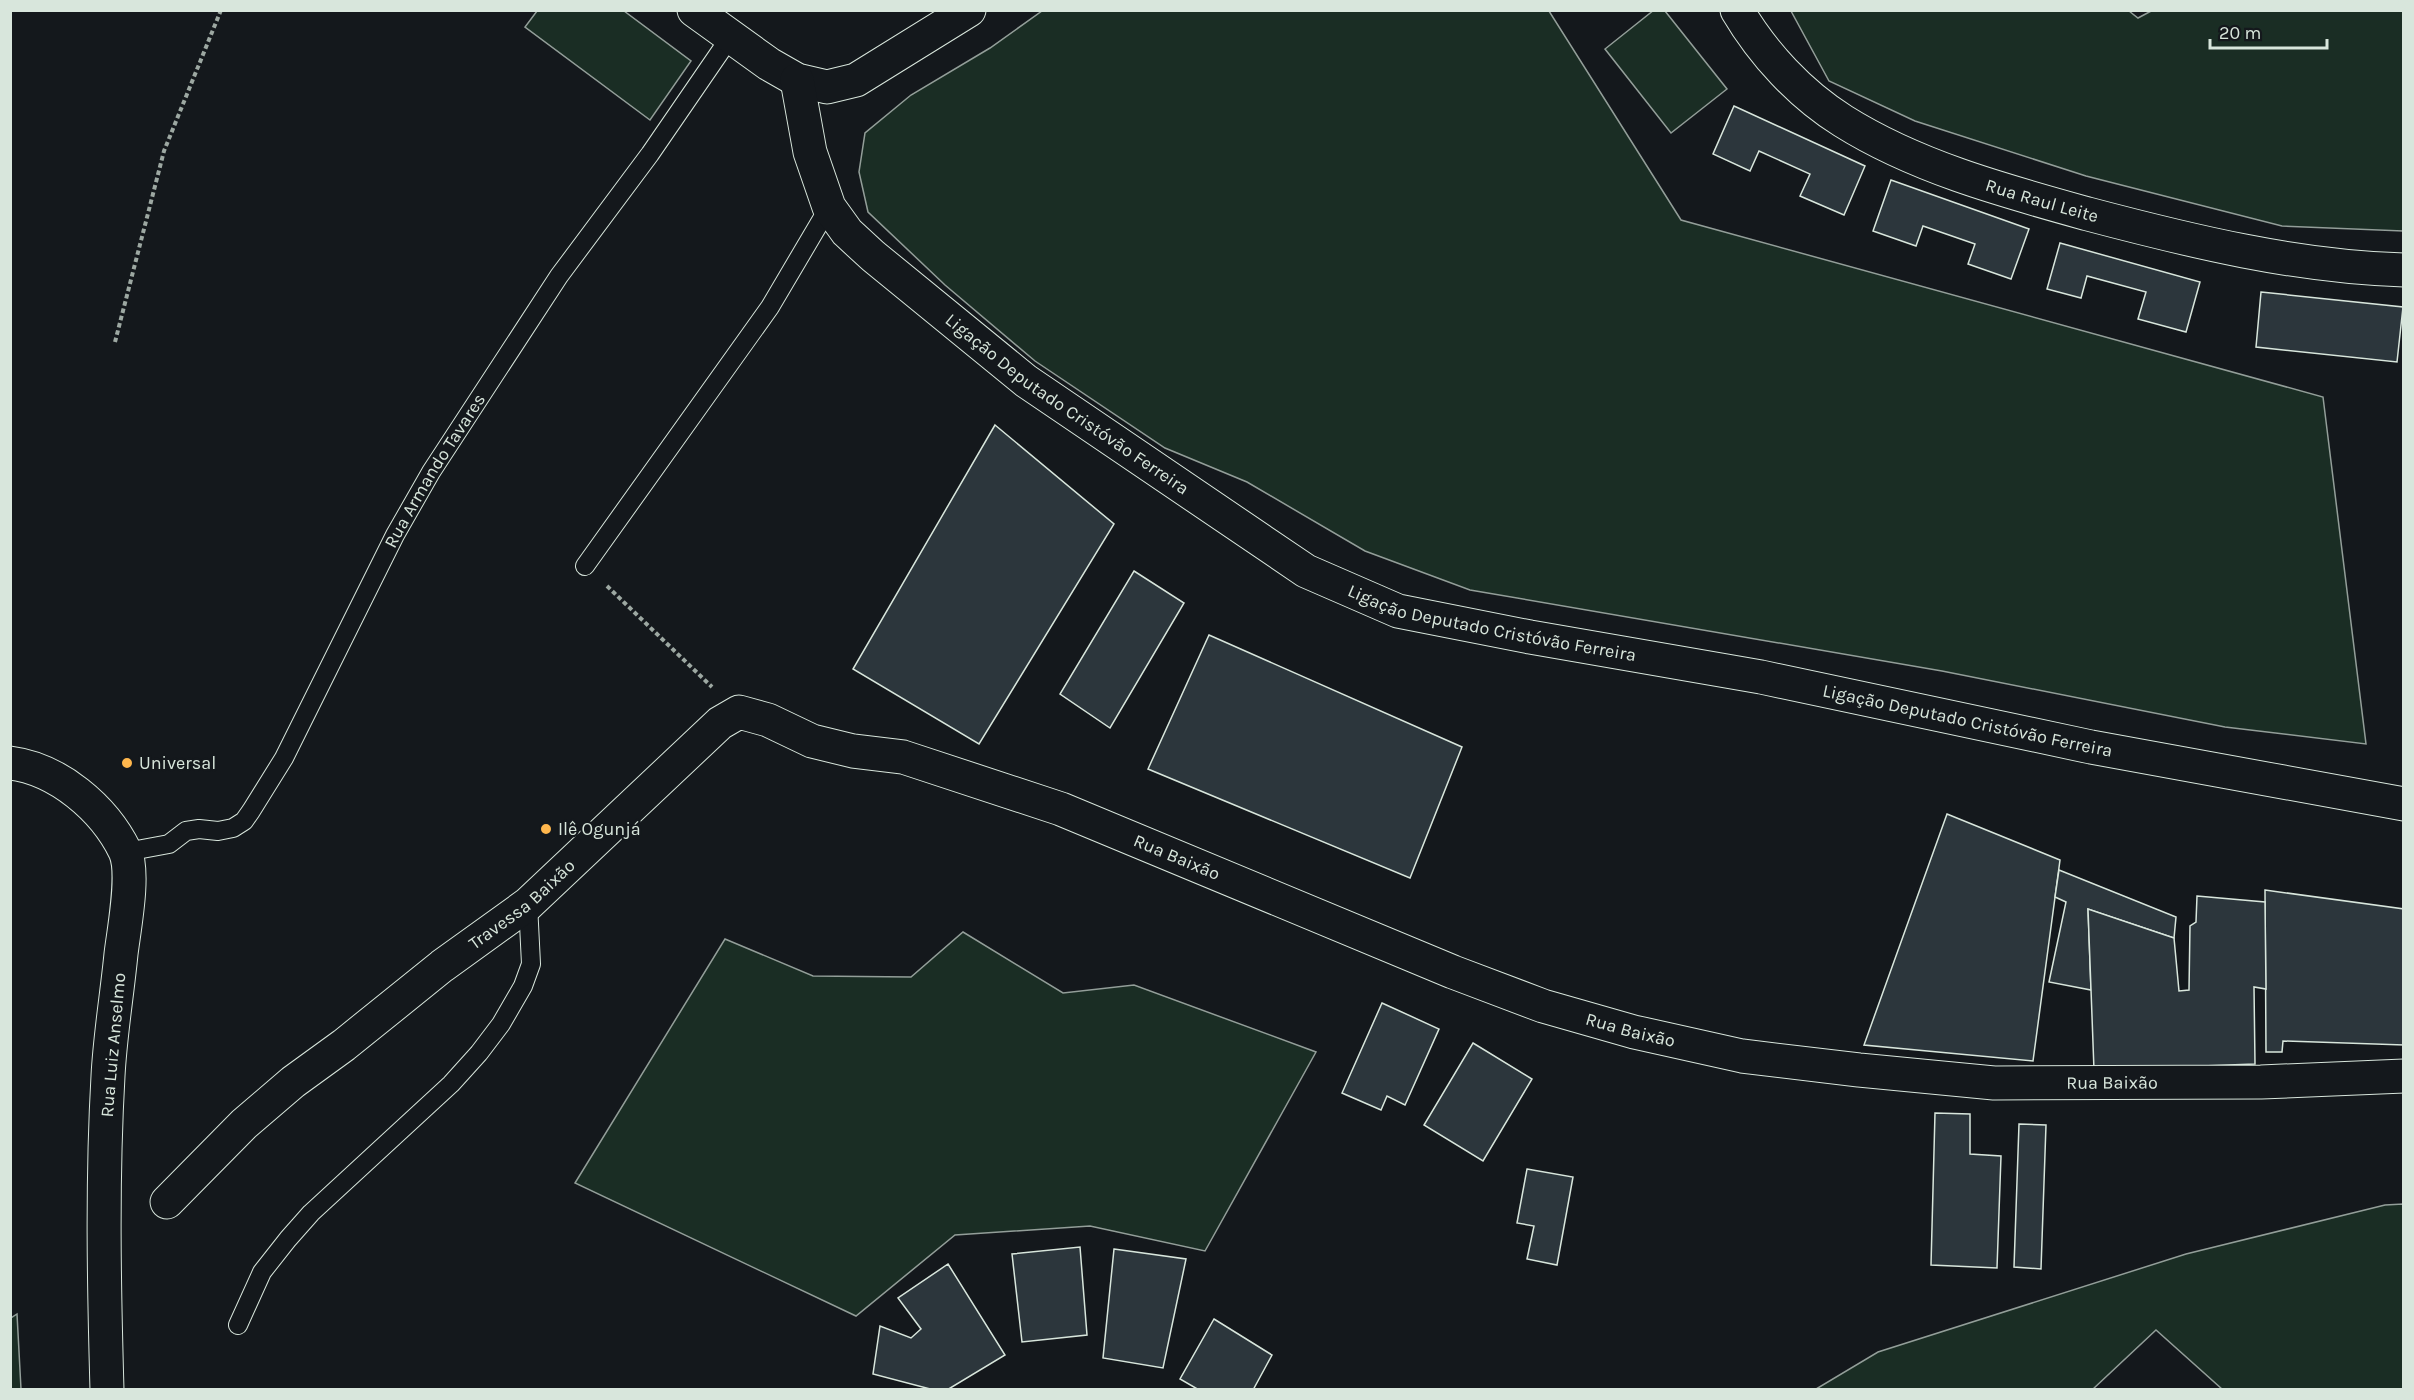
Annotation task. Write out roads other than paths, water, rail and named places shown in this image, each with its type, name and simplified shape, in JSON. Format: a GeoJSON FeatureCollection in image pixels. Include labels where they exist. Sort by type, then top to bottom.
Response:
{"type":"FeatureCollection","features":[{"type":"Feature","properties":{"kind":"street"},"geometry":{"type":"LineString","coordinates":[[694,10],[769,64],[796,80],[827,87],[856,80],[969,10]]}},
{"type":"Feature","properties":{"kind":"street","name":"Rua Raul Leite"},"geometry":{"type":"LineString","coordinates":[[1737,10],[1771,58],[1803,90],[1842,120],[1904,153],[2030,197],[2148,230],[2335,265],[2403,270]]}},
{"type":"Feature","properties":{"kind":"street","name":"Ligação Deputado Cristóvão Ferreira"},"geometry":{"type":"LineString","coordinates":[[796,80],[810,152],[829,207],[848,232],[873,256],[1026,381],[1306,571],[1398,611],[1530,637],[1761,677],[2091,747],[2403,804]]}},
{"type":"Feature","properties":{"kind":"street","name":"Travessa Baixão"},"geometry":{"type":"LineString","coordinates":[[167,1202],[244,1124],[293,1082],[344,1045],[442,966],[528,904],[720,723],[739,712],[768,720],[812,741],[853,751],[903,757]]}},
{"type":"Feature","properties":{"kind":"street","name":"Rua Baixão"},"geometry":{"type":"LineString","coordinates":[[903,757],[1061,809],[1453,972],[1543,1006],[1634,1032],[1742,1056],[1995,1083],[2261,1082],[2403,1076]]}},
{"type":"Feature","properties":{"kind":"street","name":"Rua Luiz Anselmo"},"geometry":{"type":"LineString","coordinates":[[10,763],[50,774],[75,790],[102,817],[126,852],[129,886],[108,1074],[104,1270],[107,1389]]}},
{"type":"Feature","properties":{"kind":"lane","name":"Rua Armando Tavares"},"geometry":{"type":"LineString","coordinates":[[126,852],[169,844],[186,831],[199,829],[218,831],[233,828],[244,821],[284,758],[395,535],[431,471],[559,276],[650,154],[731,36]]}},
{"type":"Feature","properties":{"kind":"lane"},"geometry":{"type":"LineString","coordinates":[[585,566],[770,307],[829,207]]}},
{"type":"Feature","properties":{"kind":"lane"},"geometry":{"type":"LineString","coordinates":[[238,1326],[262,1272],[288,1239],[311,1213],[451,1084],[501,1024],[523,986],[531,964],[528,904]]}},
{"type":"Feature","properties":{"kind":"place","name":"Universal"},"geometry":{"type":"Point","coordinates":[127,763]}},
{"type":"Feature","properties":{"kind":"place","name":"Ilê Ogunjá"},"geometry":{"type":"Point","coordinates":[546,829]}}]}
